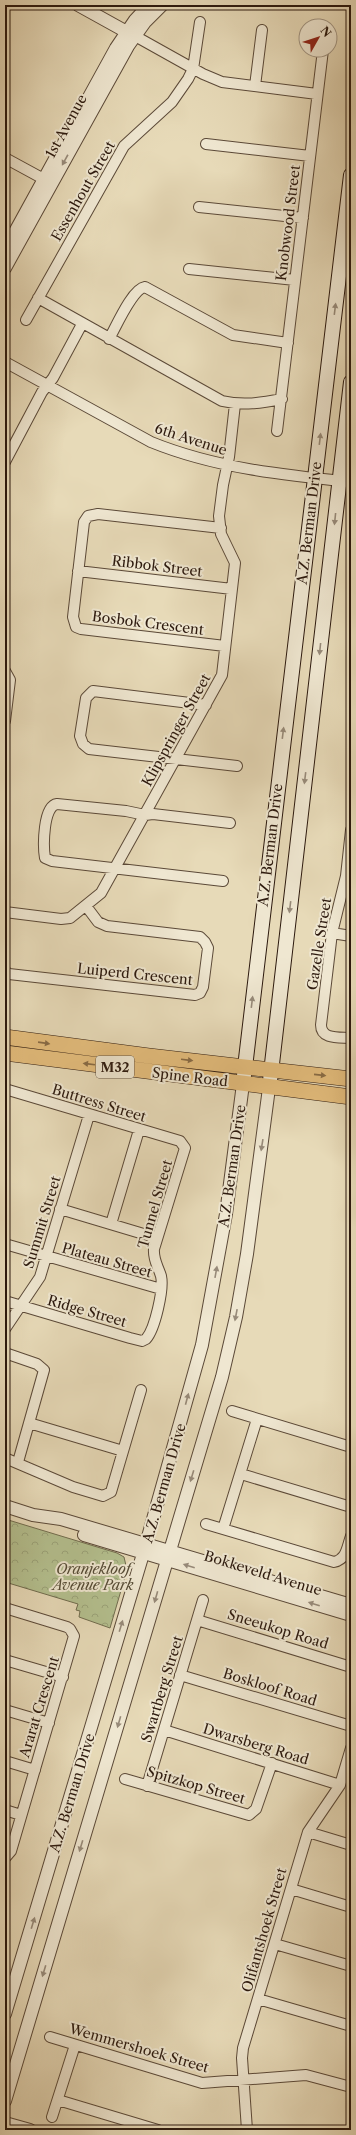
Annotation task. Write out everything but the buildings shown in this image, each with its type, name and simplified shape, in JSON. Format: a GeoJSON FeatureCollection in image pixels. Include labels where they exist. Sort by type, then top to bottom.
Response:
{"type":"FeatureCollection","features":[{"type":"Feature","properties":{"kind":"main road","name":"A.Z. Berman Drive"},"geometry":{"type":"LineString","coordinates":[[242,1084],[351,175]]}},
{"type":"Feature","properties":{"kind":"main road","name":"A.Z. Berman Drive"},"geometry":{"type":"LineString","coordinates":[[269,1088],[345,481],[351,382]]}},
{"type":"Feature","properties":{"kind":"main road","name":"Spine Road"},"geometry":{"type":"LineString","coordinates":[[5,1037],[351,1079]]}},
{"type":"Feature","properties":{"kind":"main road","name":"Spine Road"},"geometry":{"type":"LineString","coordinates":[[5,1054],[351,1097]]}},
{"type":"Feature","properties":{"kind":"street"},"geometry":{"type":"LineString","coordinates":[[78,5],[193,69],[222,82],[317,94]]}},
{"type":"Feature","properties":{"kind":"street","name":"1st Avenue"},"geometry":{"type":"LineString","coordinates":[[5,268],[48,182],[131,34],[149,5]]}},
{"type":"Feature","properties":{"kind":"street","name":"1st Avenue"},"geometry":{"type":"LineString","coordinates":[[131,34],[162,5]]}},
{"type":"Feature","properties":{"kind":"street"},"geometry":{"type":"LineString","coordinates":[[193,69],[200,22]]}},
{"type":"Feature","properties":{"kind":"street"},"geometry":{"type":"LineString","coordinates":[[255,86],[262,30]]}},
{"type":"Feature","properties":{"kind":"street","name":"Knobwood Street"},"geometry":{"type":"LineString","coordinates":[[277,431],[322,58]]}},
{"type":"Feature","properties":{"kind":"street","name":"Essenhout Street"},"geometry":{"type":"LineString","coordinates":[[26,320],[124,146],[172,102],[193,69]]}},
{"type":"Feature","properties":{"kind":"street"},"geometry":{"type":"LineString","coordinates":[[206,144],[310,156]]}},
{"type":"Feature","properties":{"kind":"street"},"geometry":{"type":"LineString","coordinates":[[5,158],[48,182]]}},
{"type":"Feature","properties":{"kind":"street","name":"1st Avenue"},"geometry":{"type":"LineString","coordinates":[[5,250],[48,182]]}},
{"type":"Feature","properties":{"kind":"street"},"geometry":{"type":"LineString","coordinates":[[199,206],[303,218]]}},
{"type":"Feature","properties":{"kind":"street"},"geometry":{"type":"LineString","coordinates":[[189,269],[295,280]]}},
{"type":"Feature","properties":{"kind":"street"},"geometry":{"type":"LineString","coordinates":[[109,339],[133,295],[139,289],[145,287],[233,335],[288,343]]}},
{"type":"Feature","properties":{"kind":"street"},"geometry":{"type":"LineString","coordinates":[[38,298],[222,402],[235,404],[282,399]]}},
{"type":"Feature","properties":{"kind":"street"},"geometry":{"type":"LineString","coordinates":[[5,462],[10,443],[47,385],[82,324]]}},
{"type":"Feature","properties":{"kind":"street","name":"6th Avenue"},"geometry":{"type":"LineString","coordinates":[[5,362],[151,442],[186,455],[227,466],[345,481]]}},
{"type":"Feature","properties":{"kind":"street","name":"Klipspringer Street"},"geometry":{"type":"LineString","coordinates":[[5,915],[61,919],[70,918],[101,893],[116,869],[222,675],[235,564],[220,528],[219,516],[235,404]]}},
{"type":"Feature","properties":{"kind":"street","name":"Bosbok Crescent"},"geometry":{"type":"LineString","coordinates":[[220,528],[90,514],[84,522],[73,617],[76,627],[81,629],[226,646]]}},
{"type":"Feature","properties":{"kind":"street","name":"Ribbok Street"},"geometry":{"type":"LineString","coordinates":[[78,571],[232,588]]}},
{"type":"Feature","properties":{"kind":"street"},"geometry":{"type":"LineString","coordinates":[[5,671],[10,680],[5,721]]}},
{"type":"Feature","properties":{"kind":"street"},"geometry":{"type":"LineString","coordinates":[[206,705],[95,690],[86,698],[80,736],[86,747],[237,766]]}},
{"type":"Feature","properties":{"kind":"street"},"geometry":{"type":"LineString","coordinates":[[223,881],[52,861],[45,858],[43,850],[48,812],[51,806],[57,804],[126,811],[145,815],[153,814],[230,823]]}},
{"type":"Feature","properties":{"kind":"street","name":"Gazelle Street"},"geometry":{"type":"LineString","coordinates":[[351,830],[348,876],[332,933],[321,1028],[326,1036],[351,1038]]}},
{"type":"Feature","properties":{"kind":"street","name":"Luiperd Crescent"},"geometry":{"type":"LineString","coordinates":[[5,971],[9,974],[84,983],[195,995],[200,993],[203,987],[208,948],[205,942],[200,938],[107,926],[98,922],[86,906]]}},
{"type":"Feature","properties":{"kind":"street"},"geometry":{"type":"LineString","coordinates":[[332,933],[351,936]]}},
{"type":"Feature","properties":{"kind":"street","name":"A.Z. Berman Drive"},"geometry":{"type":"LineString","coordinates":[[5,2014],[145,1548],[202,1345],[226,1214],[242,1084]]}},
{"type":"Feature","properties":{"kind":"street","name":"A.Z. Berman Drive"},"geometry":{"type":"LineString","coordinates":[[5,2101],[222,1377],[236,1316],[247,1254],[269,1088]]}},
{"type":"Feature","properties":{"kind":"street","name":"Buttress Street"},"geometry":{"type":"LineString","coordinates":[[5,1089],[180,1141],[184,1145]]}},
{"type":"Feature","properties":{"kind":"street","name":"Summit Street"},"geometry":{"type":"LineString","coordinates":[[5,1329],[40,1277],[89,1115]]}},
{"type":"Feature","properties":{"kind":"street"},"geometry":{"type":"LineString","coordinates":[[111,1224],[139,1130]]}},
{"type":"Feature","properties":{"kind":"street","name":"Tunnel Street"},"geometry":{"type":"LineString","coordinates":[[146,1339],[158,1306],[161,1289],[160,1275],[153,1255],[185,1150],[184,1145]]}},
{"type":"Feature","properties":{"kind":"street"},"geometry":{"type":"LineString","coordinates":[[60,1209],[157,1238]]}},
{"type":"Feature","properties":{"kind":"street","name":"Plateau Street"},"geometry":{"type":"LineString","coordinates":[[5,1244],[161,1289]]}},
{"type":"Feature","properties":{"kind":"street","name":"Ridge Street"},"geometry":{"type":"LineString","coordinates":[[5,1301],[142,1341],[146,1339]]}},
{"type":"Feature","properties":{"kind":"street"},"geometry":{"type":"LineString","coordinates":[[5,1353],[37,1364],[44,1370],[18,1462]]}},
{"type":"Feature","properties":{"kind":"street"},"geometry":{"type":"LineString","coordinates":[[5,1458],[18,1462],[73,1487],[105,1496],[111,1492],[141,1390]]}},
{"type":"Feature","properties":{"kind":"street"},"geometry":{"type":"LineString","coordinates":[[232,1411],[351,1447]]}},
{"type":"Feature","properties":{"kind":"street"},"geometry":{"type":"LineString","coordinates":[[223,1529],[257,1419]]}},
{"type":"Feature","properties":{"kind":"street"},"geometry":{"type":"LineString","coordinates":[[29,1423],[123,1451]]}},
{"type":"Feature","properties":{"kind":"street"},"geometry":{"type":"LineString","coordinates":[[241,1474],[351,1507]]}},
{"type":"Feature","properties":{"kind":"street"},"geometry":{"type":"LineString","coordinates":[[5,1506],[33,1515],[61,1519],[168,1555]]}},
{"type":"Feature","properties":{"kind":"street"},"geometry":{"type":"LineString","coordinates":[[206,1524],[334,1562],[341,1561],[345,1555],[351,1536]]}},
{"type":"Feature","properties":{"kind":"street","name":"Bokkeveld Avenue"},"geometry":{"type":"LineString","coordinates":[[168,1555],[351,1606]]}},
{"type":"Feature","properties":{"kind":"street","name":"Bokkeveld Avenue"},"geometry":{"type":"LineString","coordinates":[[168,1555],[351,1615]]}},
{"type":"Feature","properties":{"kind":"street","name":"Swartberg Street"},"geometry":{"type":"LineString","coordinates":[[147,1786],[203,1600]]}},
{"type":"Feature","properties":{"kind":"street","name":"Ararat Crescent"},"geometry":{"type":"LineString","coordinates":[[5,1608],[70,1629],[74,1636],[11,1851],[5,1858]]}},
{"type":"Feature","properties":{"kind":"street","name":"Sneeukop Road"},"geometry":{"type":"LineString","coordinates":[[197,1620],[351,1667]]}},
{"type":"Feature","properties":{"kind":"street"},"geometry":{"type":"LineString","coordinates":[[5,1660],[63,1677]]}},
{"type":"Feature","properties":{"kind":"street","name":"Boskloof Road"},"geometry":{"type":"LineString","coordinates":[[180,1675],[351,1726]]}},
{"type":"Feature","properties":{"kind":"street"},"geometry":{"type":"LineString","coordinates":[[5,1710],[49,1723]]}},
{"type":"Feature","properties":{"kind":"street","name":"Dwarsberg Road"},"geometry":{"type":"LineString","coordinates":[[164,1730],[340,1785]]}},
{"type":"Feature","properties":{"kind":"street","name":"Olifantshoek Street"},"geometry":{"type":"LineString","coordinates":[[247,2130],[243,2048],[308,1832],[340,1785],[351,1748]]}},
{"type":"Feature","properties":{"kind":"street"},"geometry":{"type":"LineString","coordinates":[[5,1760],[35,1770]]}},
{"type":"Feature","properties":{"kind":"street","name":"Spitzkop Street"},"geometry":{"type":"LineString","coordinates":[[125,1779],[249,1815],[256,1809],[272,1763]]}},
{"type":"Feature","properties":{"kind":"street"},"geometry":{"type":"LineString","coordinates":[[5,1810],[21,1815]]}},
{"type":"Feature","properties":{"kind":"street"},"geometry":{"type":"LineString","coordinates":[[308,1832],[351,1845]]}},
{"type":"Feature","properties":{"kind":"street"},"geometry":{"type":"LineString","coordinates":[[291,1889],[351,1907]]}},
{"type":"Feature","properties":{"kind":"street"},"geometry":{"type":"LineString","coordinates":[[275,1944],[351,1966]]}},
{"type":"Feature","properties":{"kind":"street"},"geometry":{"type":"LineString","coordinates":[[258,1999],[351,2026]]}},
{"type":"Feature","properties":{"kind":"street","name":"Wemmershoek Street"},"geometry":{"type":"LineString","coordinates":[[50,2037],[202,2083],[306,2075],[351,2087]]}},
{"type":"Feature","properties":{"kind":"street"},"geometry":{"type":"LineString","coordinates":[[52,2117],[75,2045]]}},
{"type":"Feature","properties":{"kind":"street"},"geometry":{"type":"LineString","coordinates":[[58,2100],[158,2130]]}},
{"type":"Feature","properties":{"kind":"street"},"geometry":{"type":"LineString","coordinates":[[5,2123],[30,2130]]}},
{"type":"Feature","properties":{"kind":"green space","name":"Oranjekloof Avenue Park"},"geometry":{"type":"Polygon","coordinates":[[[5,1519],[117,1553],[124,1557],[127,1570],[110,1628],[79,1617],[80,1611],[76,1610],[78,1604],[5,1582],[5,1519]]]}}]}
